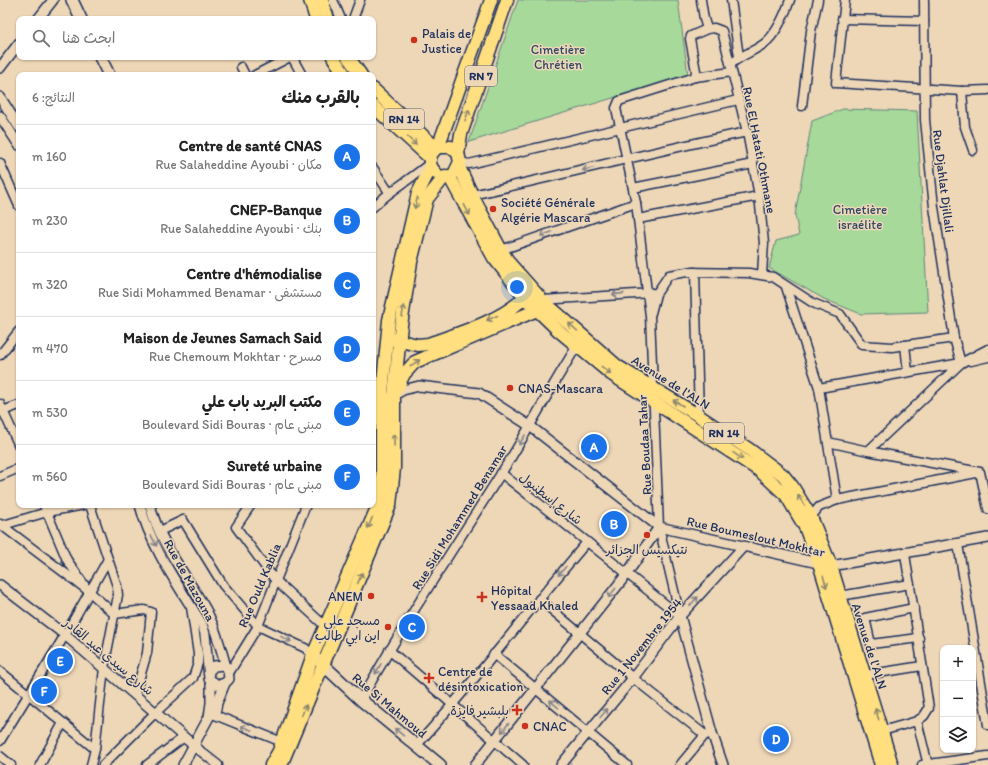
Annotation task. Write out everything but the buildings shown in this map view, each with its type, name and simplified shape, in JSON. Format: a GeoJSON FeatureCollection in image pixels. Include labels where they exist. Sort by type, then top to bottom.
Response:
{"type":"FeatureCollection","features":[{"type":"Feature","properties":{"kind":"main road"},"geometry":{"type":"LineString","coordinates":[[72,0],[80,16]]}},
{"type":"Feature","properties":{"kind":"main road"},"geometry":{"type":"LineString","coordinates":[[310,0],[315,16]]}},
{"type":"Feature","properties":{"kind":"main road"},"geometry":{"type":"LineString","coordinates":[[322,0],[327,16]]}},
{"type":"Feature","properties":{"kind":"main road","name":"RN 7"},"geometry":{"type":"LineString","coordinates":[[271,765],[281,756],[323,665],[390,505],[394,468],[388,394],[386,342],[389,320],[418,193],[433,157],[491,0]]}},
{"type":"Feature","properties":{"kind":"main road","name":"RN 7"},"geometry":{"type":"LineString","coordinates":[[459,161],[461,134],[507,0]]}},
{"type":"Feature","properties":{"kind":"main road"},"geometry":{"type":"LineString","coordinates":[[104,60],[108,72]]}},
{"type":"Feature","properties":{"kind":"main road"},"geometry":{"type":"LineString","coordinates":[[335,60],[343,72]]}},
{"type":"Feature","properties":{"kind":"main road"},"geometry":{"type":"LineString","coordinates":[[350,60],[359,72]]}},
{"type":"Feature","properties":{"kind":"main road","name":"RN 14"},"geometry":{"type":"LineString","coordinates":[[376,92],[433,157]]}},
{"type":"Feature","properties":{"kind":"main road","name":"RN 14"},"geometry":{"type":"LineString","coordinates":[[376,109],[433,157]]}},
{"type":"Feature","properties":{"kind":"main road"},"geometry":{"type":"LineString","coordinates":[[451,147],[459,161],[455,173],[447,176],[439,175],[433,157],[451,147]]}},
{"type":"Feature","properties":{"kind":"main road","name":"Avenue de l'ALN"},"geometry":{"type":"LineString","coordinates":[[459,161],[472,195],[501,250],[540,305],[577,346],[610,374],[754,467],[775,483],[786,495],[797,511],[819,563],[881,765]]}},
{"type":"Feature","properties":{"kind":"main road","name":"RN 7"},"geometry":{"type":"LineString","coordinates":[[268,765],[281,756],[313,655],[380,501],[382,492],[377,457],[399,340],[411,262],[427,198],[447,176]]}},
{"type":"Feature","properties":{"kind":"main road","name":"Avenue de l'ALN"},"geometry":{"type":"LineString","coordinates":[[447,176],[491,253],[525,297],[540,305],[608,358],[653,389],[699,416],[750,450],[783,475],[804,504],[811,517],[831,566],[892,765]]}},
{"type":"Feature","properties":{"kind":"main road"},"geometry":{"type":"LineString","coordinates":[[386,342],[392,339],[418,345],[428,344],[496,317],[514,307],[525,297]]}},
{"type":"Feature","properties":{"kind":"main road"},"geometry":{"type":"LineString","coordinates":[[376,403],[388,394],[415,362],[540,305]]}},
{"type":"Feature","properties":{"kind":"main road"},"geometry":{"type":"LineString","coordinates":[[377,457],[394,468]]}},
{"type":"Feature","properties":{"kind":"main road","name":"Rue Si Mahmoud"},"geometry":{"type":"LineString","coordinates":[[313,655],[361,700],[440,765]]}},
{"type":"Feature","properties":{"kind":"street"},"geometry":{"type":"LineString","coordinates":[[40,16],[53,0]]}},
{"type":"Feature","properties":{"kind":"street"},"geometry":{"type":"LineString","coordinates":[[333,0],[340,16]]}},
{"type":"Feature","properties":{"kind":"street"},"geometry":{"type":"LineString","coordinates":[[354,16],[360,0]]}},
{"type":"Feature","properties":{"kind":"street"},"geometry":{"type":"LineString","coordinates":[[695,77],[696,71],[690,39],[691,36],[707,29],[701,0]]}},
{"type":"Feature","properties":{"kind":"street"},"geometry":{"type":"LineString","coordinates":[[731,0],[739,57]]}},
{"type":"Feature","properties":{"kind":"street"},"geometry":{"type":"LineString","coordinates":[[731,68],[739,57],[765,43],[775,32],[790,0]]}},
{"type":"Feature","properties":{"kind":"street"},"geometry":{"type":"LineString","coordinates":[[802,106],[811,32],[818,0]]}},
{"type":"Feature","properties":{"kind":"street"},"geometry":{"type":"LineString","coordinates":[[845,0],[836,83],[962,91],[988,90]]}},
{"type":"Feature","properties":{"kind":"street","name":"Rue Djahlat Djillali"},"geometry":{"type":"LineString","coordinates":[[924,0],[925,120],[934,208],[954,338],[961,363]]}},
{"type":"Feature","properties":{"kind":"street"},"geometry":{"type":"LineString","coordinates":[[842,19],[924,21]]}},
{"type":"Feature","properties":{"kind":"street","name":"Rue El Hatati Othmane"},"geometry":{"type":"LineString","coordinates":[[707,29],[714,28],[722,32],[747,132],[759,196],[764,243],[762,274]]}},
{"type":"Feature","properties":{"kind":"street"},"geometry":{"type":"LineString","coordinates":[[0,68],[16,48]]}},
{"type":"Feature","properties":{"kind":"street"},"geometry":{"type":"LineString","coordinates":[[261,72],[285,60]]}},
{"type":"Feature","properties":{"kind":"street"},"geometry":{"type":"LineString","coordinates":[[293,60],[300,72]]}},
{"type":"Feature","properties":{"kind":"street"},"geometry":{"type":"LineString","coordinates":[[241,67],[244,72]]}},
{"type":"Feature","properties":{"kind":"street","name":"Rue Boudaa Tahar"},"geometry":{"type":"LineString","coordinates":[[680,616],[659,527],[650,316],[636,203],[616,108],[619,101],[690,80],[695,77],[731,68]]}},
{"type":"Feature","properties":{"kind":"street"},"geometry":{"type":"LineString","coordinates":[[962,91],[965,127],[973,150]]}},
{"type":"Feature","properties":{"kind":"street"},"geometry":{"type":"LineString","coordinates":[[0,98],[16,122]]}},
{"type":"Feature","properties":{"kind":"street"},"geometry":{"type":"LineString","coordinates":[[459,161],[469,164],[620,130],[738,100]]}},
{"type":"Feature","properties":{"kind":"street"},"geometry":{"type":"LineString","coordinates":[[0,116],[16,140]]}},
{"type":"Feature","properties":{"kind":"street"},"geometry":{"type":"LineString","coordinates":[[472,195],[654,151],[747,132]]}},
{"type":"Feature","properties":{"kind":"street"},"geometry":{"type":"LineString","coordinates":[[376,204],[389,192],[416,174],[433,157]]}},
{"type":"Feature","properties":{"kind":"street"},"geometry":{"type":"LineString","coordinates":[[0,163],[16,198]]}},
{"type":"Feature","properties":{"kind":"street"},"geometry":{"type":"LineString","coordinates":[[633,188],[753,164]]}},
{"type":"Feature","properties":{"kind":"street"},"geometry":{"type":"LineString","coordinates":[[376,172],[389,192]]}},
{"type":"Feature","properties":{"kind":"street"},"geometry":{"type":"LineString","coordinates":[[0,182],[7,176]]}},
{"type":"Feature","properties":{"kind":"street"},"geometry":{"type":"LineString","coordinates":[[638,219],[759,196]]}},
{"type":"Feature","properties":{"kind":"street"},"geometry":{"type":"LineString","coordinates":[[501,250],[636,203]]}},
{"type":"Feature","properties":{"kind":"street"},"geometry":{"type":"LineString","coordinates":[[650,316],[656,294],[669,275],[695,272],[762,274],[774,277],[786,287],[813,303],[840,314],[846,320],[862,345],[877,347],[905,345],[954,338]]}},
{"type":"Feature","properties":{"kind":"street"},"geometry":{"type":"LineString","coordinates":[[695,272],[699,416]]}},
{"type":"Feature","properties":{"kind":"street"},"geometry":{"type":"LineString","coordinates":[[786,287],[819,388],[837,500]]}},
{"type":"Feature","properties":{"kind":"street"},"geometry":{"type":"LineString","coordinates":[[540,305],[647,292],[656,294]]}},
{"type":"Feature","properties":{"kind":"street"},"geometry":{"type":"LineString","coordinates":[[0,355],[16,335]]}},
{"type":"Feature","properties":{"kind":"street"},"geometry":{"type":"LineString","coordinates":[[905,345],[908,372]]}},
{"type":"Feature","properties":{"kind":"street","name":"Rue Sidi Mohammed Benamar"},"geometry":{"type":"LineString","coordinates":[[361,700],[389,650],[501,473],[577,346]]}},
{"type":"Feature","properties":{"kind":"street"},"geometry":{"type":"LineString","coordinates":[[868,451],[961,363],[988,349]]}},
{"type":"Feature","properties":{"kind":"street"},"geometry":{"type":"LineString","coordinates":[[819,388],[988,357]]}},
{"type":"Feature","properties":{"kind":"street"},"geometry":{"type":"LineString","coordinates":[[388,394],[419,386],[479,393],[530,426],[659,527],[626,575],[475,765]]}},
{"type":"Feature","properties":{"kind":"street"},"geometry":{"type":"LineString","coordinates":[[16,406],[1,409],[16,440]]}},
{"type":"Feature","properties":{"kind":"street"},"geometry":{"type":"LineString","coordinates":[[828,442],[980,472]]}},
{"type":"Feature","properties":{"kind":"street"},"geometry":{"type":"LineString","coordinates":[[0,476],[16,469]]}},
{"type":"Feature","properties":{"kind":"street"},"geometry":{"type":"LineString","coordinates":[[811,517],[819,507],[837,500],[980,472]]}},
{"type":"Feature","properties":{"kind":"street"},"geometry":{"type":"LineString","coordinates":[[980,472],[988,509]]}},
{"type":"Feature","properties":{"kind":"street","name":"شارع إسطنبول"},"geometry":{"type":"LineString","coordinates":[[501,473],[626,575],[680,616]]}},
{"type":"Feature","properties":{"kind":"street"},"geometry":{"type":"LineString","coordinates":[[86,508],[97,525]]}},
{"type":"Feature","properties":{"kind":"street"},"geometry":{"type":"LineString","coordinates":[[91,508],[107,561],[117,586],[118,595],[104,668],[95,749],[91,765]]}},
{"type":"Feature","properties":{"kind":"street","name":"Rue de Mazouna"},"geometry":{"type":"LineString","coordinates":[[141,508],[144,519],[161,555],[202,624],[205,634],[210,670]]}},
{"type":"Feature","properties":{"kind":"street","name":"Rue de Mazouna"},"geometry":{"type":"LineString","coordinates":[[151,508],[160,531],[211,620],[228,670]]}},
{"type":"Feature","properties":{"kind":"street"},"geometry":{"type":"LineString","coordinates":[[249,508],[236,527],[276,581],[326,627]]}},
{"type":"Feature","properties":{"kind":"street","name":"Rue Ould Kablia"},"geometry":{"type":"LineString","coordinates":[[228,670],[258,626],[305,508]]}},
{"type":"Feature","properties":{"kind":"street"},"geometry":{"type":"LineString","coordinates":[[0,525],[46,509],[67,560],[90,592]]}},
{"type":"Feature","properties":{"kind":"street"},"geometry":{"type":"LineString","coordinates":[[160,531],[183,520],[223,585],[258,626],[305,648],[313,655]]}},
{"type":"Feature","properties":{"kind":"street"},"geometry":{"type":"LineString","coordinates":[[0,525],[90,592],[114,614]]}},
{"type":"Feature","properties":{"kind":"street","name":"Rue Boumeslout Mokhtar"},"geometry":{"type":"LineString","coordinates":[[659,527],[831,566],[988,538]]}},
{"type":"Feature","properties":{"kind":"street"},"geometry":{"type":"LineString","coordinates":[[416,746],[453,706],[587,542]]}},
{"type":"Feature","properties":{"kind":"street"},"geometry":{"type":"LineString","coordinates":[[958,544],[988,725]]}},
{"type":"Feature","properties":{"kind":"street","name":"Rue 1 Novembre 1954"},"geometry":{"type":"LineString","coordinates":[[561,765],[633,678],[680,616],[744,547]]}},
{"type":"Feature","properties":{"kind":"street"},"geometry":{"type":"LineString","coordinates":[[882,731],[917,721],[924,716],[929,708],[905,554]]}},
{"type":"Feature","properties":{"kind":"street"},"geometry":{"type":"LineString","coordinates":[[0,741],[29,696],[107,561]]}},
{"type":"Feature","properties":{"kind":"street"},"geometry":{"type":"LineString","coordinates":[[840,596],[910,584]]}},
{"type":"Feature","properties":{"kind":"street","name":"شارع سيدي عبد القادر"},"geometry":{"type":"LineString","coordinates":[[0,585],[65,635],[197,748]]}},
{"type":"Feature","properties":{"kind":"street"},"geometry":{"type":"LineString","coordinates":[[539,599],[633,678],[709,734]]}},
{"type":"Feature","properties":{"kind":"street"},"geometry":{"type":"LineString","coordinates":[[103,765],[156,712],[193,678],[196,671],[198,654],[190,605]]}},
{"type":"Feature","properties":{"kind":"street"},"geometry":{"type":"LineString","coordinates":[[914,608],[865,618],[871,644],[919,638]]}},
{"type":"Feature","properties":{"kind":"street"},"geometry":{"type":"LineString","coordinates":[[114,614],[144,610],[151,612],[147,653],[135,694]]}},
{"type":"Feature","properties":{"kind":"street"},"geometry":{"type":"LineString","coordinates":[[680,616],[709,734],[723,765]]}},
{"type":"Feature","properties":{"kind":"street"},"geometry":{"type":"LineString","coordinates":[[389,650],[523,765]]}},
{"type":"Feature","properties":{"kind":"street"},"geometry":{"type":"LineString","coordinates":[[494,654],[627,765]]}},
{"type":"Feature","properties":{"kind":"street"},"geometry":{"type":"LineString","coordinates":[[190,765],[217,703],[225,683],[229,679],[228,670],[217,665],[210,670],[209,676],[211,681],[212,714]]}},
{"type":"Feature","properties":{"kind":"street"},"geometry":{"type":"LineString","coordinates":[[865,675],[922,666]]}},
{"type":"Feature","properties":{"kind":"street"},"geometry":{"type":"LineString","coordinates":[[0,672],[95,749]]}},
{"type":"Feature","properties":{"kind":"street"},"geometry":{"type":"LineString","coordinates":[[211,681],[218,685],[225,683]]}},
{"type":"Feature","properties":{"kind":"street"},"geometry":{"type":"LineString","coordinates":[[212,714],[281,756]]}},
{"type":"Feature","properties":{"kind":"street"},"geometry":{"type":"LineString","coordinates":[[917,721],[926,765],[988,756]]}},
{"type":"Feature","properties":{"kind":"street"},"geometry":{"type":"LineString","coordinates":[[40,765],[63,723]]}},
{"type":"Feature","properties":{"kind":"street"},"geometry":{"type":"LineString","coordinates":[[680,765],[709,734]]}},
{"type":"Feature","properties":{"kind":"street"},"geometry":{"type":"LineString","coordinates":[[147,765],[184,737]]}},
{"type":"Feature","properties":{"kind":"street"},"geometry":{"type":"LineString","coordinates":[[183,765],[197,748]]}},
{"type":"Feature","properties":{"kind":"street"},"geometry":{"type":"LineString","coordinates":[[197,748],[218,765]]}},
{"type":"Feature","properties":{"kind":"street"},"geometry":{"type":"LineString","coordinates":[[0,756],[11,765]]}},
{"type":"Feature","properties":{"kind":"green space","name":"Cimetière Chrétien"},"geometry":{"type":"Polygon","coordinates":[[[518,0],[678,0],[688,75],[469,142],[518,0]]]}},
{"type":"Feature","properties":{"kind":"green space","name":"Cimetière israélite"},"geometry":{"type":"Polygon","coordinates":[[[843,109],[917,111],[928,312],[861,314],[824,299],[769,268],[776,241],[799,235],[795,215],[812,121],[843,109]]]}},
{"type":"Feature","properties":{"kind":"place","name":"Palais de Justice"},"geometry":{"type":"Point","coordinates":[414,40]}},
{"type":"Feature","properties":{"kind":"place","name":"Société Générale Algérie Mascara"},"geometry":{"type":"Point","coordinates":[493,209]}},
{"type":"Feature","properties":{"kind":"place","name":"CNAS-Mascara"},"geometry":{"type":"Point","coordinates":[510,388]}},
{"type":"Feature","properties":{"kind":"place","name":"Centre de santé CNAS"},"geometry":{"type":"Point","coordinates":[594,447]}},
{"type":"Feature","properties":{"kind":"place","name":"CNEP-Banque"},"geometry":{"type":"Point","coordinates":[614,524]}},
{"type":"Feature","properties":{"kind":"place","name":"نتيكسيس الجزائر"},"geometry":{"type":"Point","coordinates":[647,535]}},
{"type":"Feature","properties":{"kind":"place","name":"ANEM"},"geometry":{"type":"Point","coordinates":[371,596]}},
{"type":"Feature","properties":{"kind":"place","name":"Hôpital Yessaad Khaled"},"geometry":{"type":"Point","coordinates":[482,597]}},
{"type":"Feature","properties":{"kind":"place","name":"مسجد علي اين ابي طالب"},"geometry":{"type":"Point","coordinates":[388,627]}},
{"type":"Feature","properties":{"kind":"place","name":"Centre d'hémodialise"},"geometry":{"type":"Point","coordinates":[412,627]}},
{"type":"Feature","properties":{"kind":"place","name":"مكتب البريد باب علي"},"geometry":{"type":"Point","coordinates":[60,661]}},
{"type":"Feature","properties":{"kind":"place","name":"Centre de désintoxication"},"geometry":{"type":"Point","coordinates":[429,678]}},
{"type":"Feature","properties":{"kind":"place","name":"Sureté urbaine"},"geometry":{"type":"Point","coordinates":[44,691]}},
{"type":"Feature","properties":{"kind":"place","name":"بلبشير فايزة"},"geometry":{"type":"Point","coordinates":[517,710]}},
{"type":"Feature","properties":{"kind":"place","name":"CNAC"},"geometry":{"type":"Point","coordinates":[525,726]}},
{"type":"Feature","properties":{"kind":"place","name":"Maison de Jeunes Samach Said"},"geometry":{"type":"Point","coordinates":[776,739]}}]}
